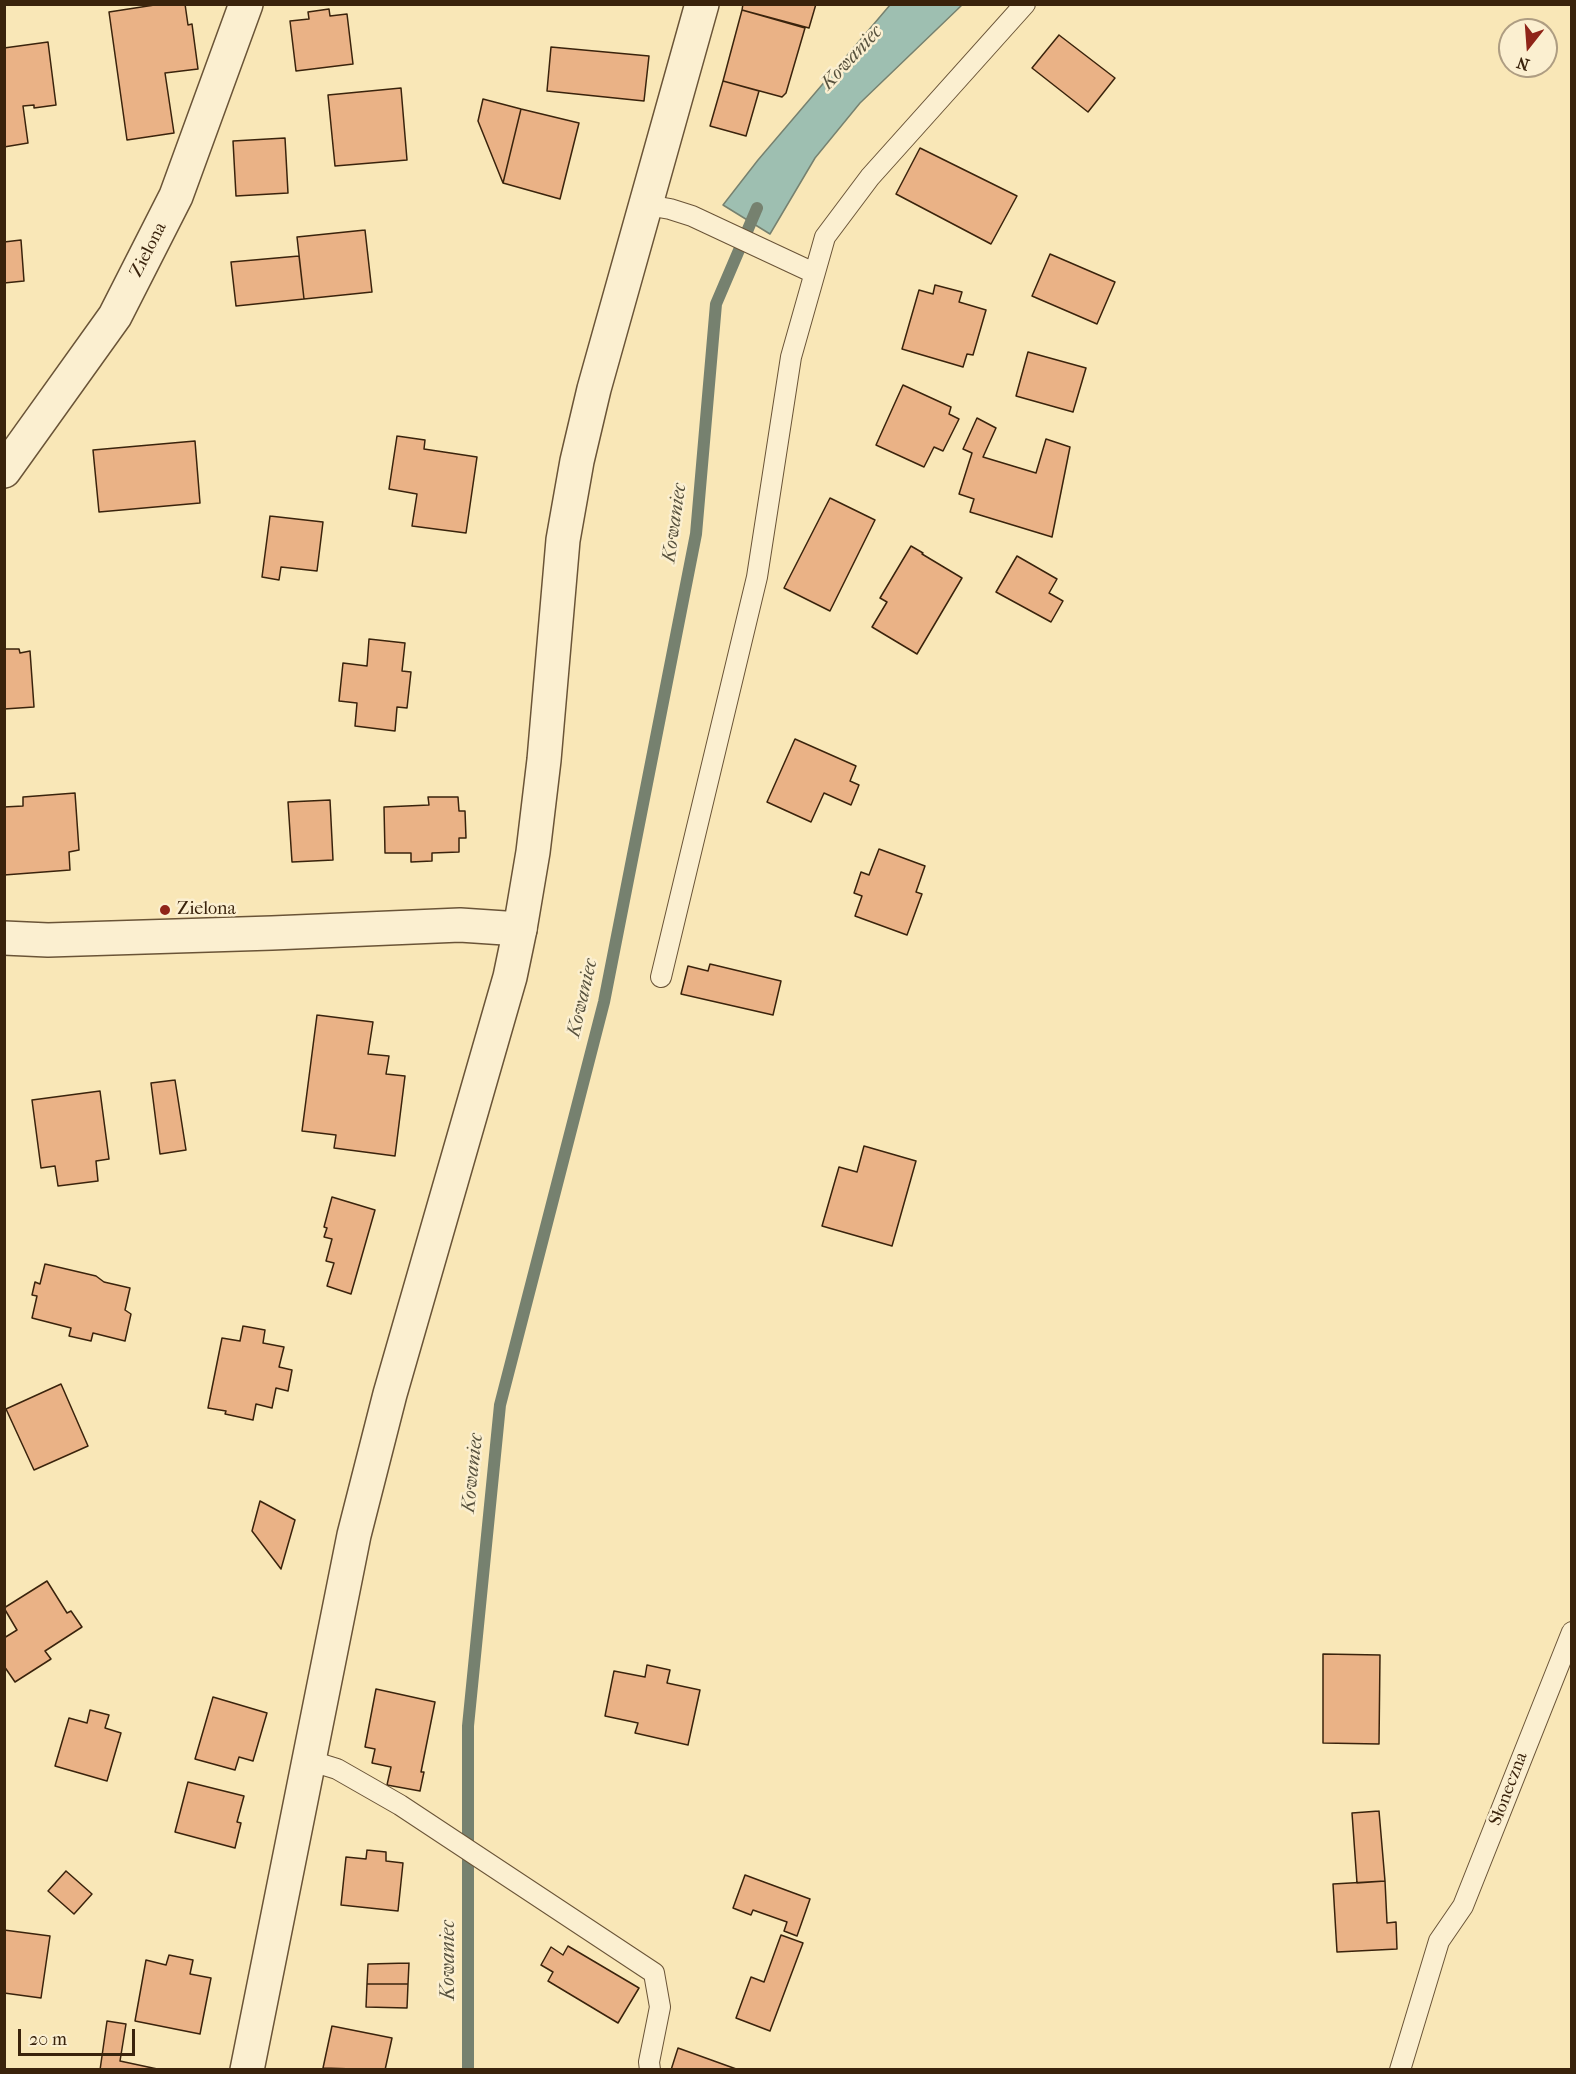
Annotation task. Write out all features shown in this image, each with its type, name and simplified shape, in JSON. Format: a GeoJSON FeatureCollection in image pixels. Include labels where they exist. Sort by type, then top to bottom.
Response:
{"type":"FeatureCollection","features":[{"type":"Feature","properties":{"kind":"street","name":"Zielona"},"geometry":{"type":"LineString","coordinates":[[4,471],[115,316],[171,206],[246,4]]}},
{"type":"Feature","properties":{"kind":"street"},"geometry":{"type":"LineString","coordinates":[[247,2070],[349,1558],[390,1394],[507,988],[520,929],[534,852],[565,528],[577,461],[594,389],[702,4]]}},
{"type":"Feature","properties":{"kind":"street"},"geometry":{"type":"LineString","coordinates":[[4,938],[48,940],[460,925],[520,929]]}},
{"type":"Feature","properties":{"kind":"lane"},"geometry":{"type":"LineString","coordinates":[[661,976],[757,577],[791,357],[825,237],[870,177],[1025,4]]}},
{"type":"Feature","properties":{"kind":"lane"},"geometry":{"type":"LineString","coordinates":[[647,205],[692,216],[814,273]]}},
{"type":"Feature","properties":{"kind":"lane","name":"Słoneczna"},"geometry":{"type":"LineString","coordinates":[[1400,2070],[1439,1941],[1463,1906],[1572,1632]]}},
{"type":"Feature","properties":{"kind":"lane"},"geometry":{"type":"LineString","coordinates":[[308,1760],[337,1769],[400,1805],[654,1973],[660,2007],[649,2062],[650,2070]]}},
{"type":"Feature","properties":{"kind":"water"},"geometry":{"type":"Polygon","coordinates":[[[890,5],[962,5],[860,103],[815,158],[770,234],[723,205],[758,160],[890,5]]]}},
{"type":"Feature","properties":{"kind":"building"},"geometry":{"type":"Polygon","coordinates":[[[161,4],[185,4],[188,25],[192,24],[198,69],[165,73],[174,133],[127,140],[109,12],[161,4]]]}},
{"type":"Feature","properties":{"kind":"building"},"geometry":{"type":"Polygon","coordinates":[[[743,4],[816,4],[809,28],[742,10],[743,4]]]}},
{"type":"Feature","properties":{"kind":"building"},"geometry":{"type":"Polygon","coordinates":[[[329,9],[330,16],[347,14],[353,64],[296,71],[290,21],[309,19],[308,12],[329,9]]]}},
{"type":"Feature","properties":{"kind":"building"},"geometry":{"type":"Polygon","coordinates":[[[742,10],[805,28],[786,93],[782,97],[723,81],[742,10]]]}},
{"type":"Feature","properties":{"kind":"building"},"geometry":{"type":"Polygon","coordinates":[[[1059,35],[1115,78],[1088,112],[1032,68],[1059,35]]]}},
{"type":"Feature","properties":{"kind":"building"},"geometry":{"type":"Polygon","coordinates":[[[48,42],[56,105],[34,108],[34,105],[23,106],[28,143],[4,147],[4,48],[48,42]]]}},
{"type":"Feature","properties":{"kind":"building"},"geometry":{"type":"Polygon","coordinates":[[[551,47],[649,56],[644,101],[547,91],[551,47]]]}},
{"type":"Feature","properties":{"kind":"building"},"geometry":{"type":"Polygon","coordinates":[[[723,81],[759,91],[746,136],[710,126],[723,81]]]}},
{"type":"Feature","properties":{"kind":"building"},"geometry":{"type":"Polygon","coordinates":[[[401,88],[407,160],[335,166],[328,95],[401,88]]]}},
{"type":"Feature","properties":{"kind":"building"},"geometry":{"type":"Polygon","coordinates":[[[483,99],[521,109],[503,183],[478,121],[483,99]]]}},
{"type":"Feature","properties":{"kind":"building"},"geometry":{"type":"Polygon","coordinates":[[[521,109],[579,123],[560,199],[503,183],[521,109]]]}},
{"type":"Feature","properties":{"kind":"building"},"geometry":{"type":"Polygon","coordinates":[[[285,138],[288,193],[236,196],[233,141],[285,138]]]}},
{"type":"Feature","properties":{"kind":"building"},"geometry":{"type":"Polygon","coordinates":[[[920,148],[1017,196],[991,244],[896,194],[920,148]]]}},
{"type":"Feature","properties":{"kind":"building"},"geometry":{"type":"Polygon","coordinates":[[[365,230],[372,292],[304,299],[297,237],[365,230]]]}},
{"type":"Feature","properties":{"kind":"building"},"geometry":{"type":"Polygon","coordinates":[[[21,240],[24,281],[4,283],[4,242],[21,240]]]}},
{"type":"Feature","properties":{"kind":"building"},"geometry":{"type":"Polygon","coordinates":[[[1050,254],[1115,282],[1097,324],[1032,296],[1050,254]]]}},
{"type":"Feature","properties":{"kind":"building"},"geometry":{"type":"Polygon","coordinates":[[[299,256],[304,299],[236,306],[231,262],[299,256]]]}},
{"type":"Feature","properties":{"kind":"building"},"geometry":{"type":"Polygon","coordinates":[[[935,285],[962,292],[959,302],[986,310],[973,355],[967,354],[963,367],[902,349],[919,290],[933,294],[935,285]]]}},
{"type":"Feature","properties":{"kind":"building"},"geometry":{"type":"Polygon","coordinates":[[[1028,352],[1086,368],[1073,412],[1016,396],[1028,352]]]}},
{"type":"Feature","properties":{"kind":"building"},"geometry":{"type":"Polygon","coordinates":[[[903,385],[951,407],[949,414],[959,419],[943,451],[934,447],[924,467],[876,445],[903,385]]]}},
{"type":"Feature","properties":{"kind":"building"},"geometry":{"type":"Polygon","coordinates":[[[977,418],[996,428],[983,457],[1036,473],[1046,439],[1070,447],[1052,537],[970,512],[974,499],[959,494],[972,453],[963,449],[977,418]]]}},
{"type":"Feature","properties":{"kind":"building"},"geometry":{"type":"Polygon","coordinates":[[[397,436],[425,440],[424,449],[477,457],[466,533],[412,526],[417,494],[389,489],[397,436]]]}},
{"type":"Feature","properties":{"kind":"building"},"geometry":{"type":"Polygon","coordinates":[[[195,441],[200,503],[99,512],[93,450],[195,441]]]}},
{"type":"Feature","properties":{"kind":"building"},"geometry":{"type":"Polygon","coordinates":[[[830,498],[875,520],[830,611],[784,588],[830,498]]]}},
{"type":"Feature","properties":{"kind":"building"},"geometry":{"type":"Polygon","coordinates":[[[270,516],[323,522],[317,571],[281,567],[279,580],[262,577],[270,516]]]}},
{"type":"Feature","properties":{"kind":"building"},"geometry":{"type":"Polygon","coordinates":[[[911,546],[962,578],[917,654],[872,627],[887,602],[880,598],[911,546]]]}},
{"type":"Feature","properties":{"kind":"building"},"geometry":{"type":"Polygon","coordinates":[[[1017,556],[1057,579],[1049,593],[1063,601],[1051,622],[996,592],[1017,556]]]}},
{"type":"Feature","properties":{"kind":"building"},"geometry":{"type":"Polygon","coordinates":[[[369,639],[405,643],[402,671],[411,672],[407,708],[397,707],[395,731],[355,726],[357,703],[339,701],[343,663],[367,666],[369,639]]]}},
{"type":"Feature","properties":{"kind":"building"},"geometry":{"type":"Polygon","coordinates":[[[4,649],[19,649],[20,653],[30,651],[34,707],[4,709],[4,649]]]}},
{"type":"Feature","properties":{"kind":"building"},"geometry":{"type":"Polygon","coordinates":[[[795,739],[856,766],[850,781],[859,785],[851,805],[824,793],[811,822],[767,802],[795,739]]]}},
{"type":"Feature","properties":{"kind":"building"},"geometry":{"type":"Polygon","coordinates":[[[75,793],[79,850],[69,852],[70,870],[4,875],[4,807],[23,806],[23,797],[75,793]]]}},
{"type":"Feature","properties":{"kind":"building"},"geometry":{"type":"Polygon","coordinates":[[[428,797],[458,797],[459,811],[465,811],[466,838],[459,838],[459,852],[432,853],[432,861],[411,862],[411,853],[385,853],[384,807],[429,805],[428,797]]]}},
{"type":"Feature","properties":{"kind":"building"},"geometry":{"type":"Polygon","coordinates":[[[330,800],[333,860],[292,862],[288,802],[330,800]]]}},
{"type":"Feature","properties":{"kind":"building"},"geometry":{"type":"Polygon","coordinates":[[[879,849],[925,866],[916,892],[922,894],[907,935],[855,916],[862,896],[854,893],[861,872],[869,875],[879,849]]]}},
{"type":"Feature","properties":{"kind":"building"},"geometry":{"type":"Polygon","coordinates":[[[710,964],[781,981],[773,1015],[681,994],[688,966],[708,971],[710,964]]]}},
{"type":"Feature","properties":{"kind":"building"},"geometry":{"type":"Polygon","coordinates":[[[317,1015],[373,1022],[368,1054],[389,1056],[386,1074],[405,1076],[395,1156],[334,1148],[336,1135],[302,1131],[317,1015]]]}},
{"type":"Feature","properties":{"kind":"building"},"geometry":{"type":"Polygon","coordinates":[[[175,1080],[186,1150],[160,1154],[151,1083],[175,1080]]]}},
{"type":"Feature","properties":{"kind":"building"},"geometry":{"type":"Polygon","coordinates":[[[100,1091],[109,1159],[96,1161],[98,1181],[58,1186],[55,1166],[41,1168],[32,1100],[100,1091]]]}},
{"type":"Feature","properties":{"kind":"building"},"geometry":{"type":"Polygon","coordinates":[[[864,1146],[916,1161],[892,1246],[822,1226],[839,1167],[857,1172],[864,1146]]]}},
{"type":"Feature","properties":{"kind":"building"},"geometry":{"type":"Polygon","coordinates":[[[332,1197],[375,1210],[351,1294],[327,1286],[334,1263],[326,1261],[332,1239],[324,1237],[327,1228],[324,1227],[332,1197]]]}},
{"type":"Feature","properties":{"kind":"building"},"geometry":{"type":"Polygon","coordinates":[[[45,1264],[96,1276],[104,1282],[130,1288],[125,1310],[131,1314],[125,1341],[93,1333],[91,1341],[69,1336],[71,1328],[32,1318],[37,1296],[32,1295],[35,1282],[40,1284],[45,1264]]]}},
{"type":"Feature","properties":{"kind":"building"},"geometry":{"type":"Polygon","coordinates":[[[243,1326],[265,1330],[263,1343],[284,1347],[279,1367],[292,1370],[288,1391],[276,1388],[272,1408],[256,1404],[253,1420],[208,1408],[222,1338],[240,1341],[243,1326]]]}},
{"type":"Feature","properties":{"kind":"building"},"geometry":{"type":"Polygon","coordinates":[[[61,1384],[88,1446],[34,1470],[6,1409],[61,1384]]]}},
{"type":"Feature","properties":{"kind":"building"},"geometry":{"type":"Polygon","coordinates":[[[260,1501],[295,1520],[281,1569],[252,1531],[260,1501]]]}},
{"type":"Feature","properties":{"kind":"building"},"geometry":{"type":"Polygon","coordinates":[[[47,1581],[67,1613],[71,1611],[82,1627],[45,1651],[51,1659],[15,1682],[4,1666],[4,1638],[17,1630],[4,1608],[47,1581]]]}},
{"type":"Feature","properties":{"kind":"building"},"geometry":{"type":"Polygon","coordinates":[[[1323,1654],[1380,1655],[1379,1744],[1323,1743],[1323,1654]]]}},
{"type":"Feature","properties":{"kind":"building"},"geometry":{"type":"Polygon","coordinates":[[[647,1665],[670,1670],[667,1683],[700,1690],[688,1745],[635,1733],[638,1723],[605,1716],[614,1671],[645,1677],[647,1665]]]}},
{"type":"Feature","properties":{"kind":"building"},"geometry":{"type":"Polygon","coordinates":[[[376,1689],[435,1702],[421,1772],[424,1772],[420,1791],[387,1785],[391,1767],[372,1763],[375,1749],[365,1747],[376,1689]]]}},
{"type":"Feature","properties":{"kind":"building"},"geometry":{"type":"Polygon","coordinates":[[[213,1697],[267,1713],[253,1761],[239,1757],[235,1770],[195,1759],[213,1697]]]}},
{"type":"Feature","properties":{"kind":"building"},"geometry":{"type":"Polygon","coordinates":[[[90,1710],[109,1715],[105,1728],[121,1733],[107,1781],[55,1766],[69,1718],[87,1723],[90,1710]]]}},
{"type":"Feature","properties":{"kind":"building"},"geometry":{"type":"Polygon","coordinates":[[[188,1782],[244,1796],[237,1822],[241,1823],[235,1848],[175,1832],[188,1782]]]}},
{"type":"Feature","properties":{"kind":"building"},"geometry":{"type":"Polygon","coordinates":[[[1379,1811],[1385,1881],[1357,1883],[1352,1813],[1379,1811]]]}},
{"type":"Feature","properties":{"kind":"building"},"geometry":{"type":"Polygon","coordinates":[[[367,1850],[386,1852],[386,1861],[403,1863],[398,1911],[341,1905],[346,1857],[366,1859],[367,1850]]]}},
{"type":"Feature","properties":{"kind":"building"},"geometry":{"type":"Polygon","coordinates":[[[66,1871],[92,1894],[74,1914],[48,1891],[66,1871]]]}},
{"type":"Feature","properties":{"kind":"building"},"geometry":{"type":"Polygon","coordinates":[[[745,1875],[810,1899],[797,1936],[784,1931],[787,1922],[753,1910],[751,1915],[733,1908],[745,1875]]]}},
{"type":"Feature","properties":{"kind":"building"},"geometry":{"type":"Polygon","coordinates":[[[1385,1881],[1387,1923],[1396,1922],[1397,1949],[1337,1952],[1333,1884],[1385,1881]]]}},
{"type":"Feature","properties":{"kind":"building"},"geometry":{"type":"Polygon","coordinates":[[[4,1930],[50,1936],[41,1998],[4,1993],[4,1930]]]}},
{"type":"Feature","properties":{"kind":"building"},"geometry":{"type":"Polygon","coordinates":[[[781,1935],[803,1943],[770,2031],[736,2018],[751,1977],[764,1982],[781,1935]]]}},
{"type":"Feature","properties":{"kind":"building"},"geometry":{"type":"Polygon","coordinates":[[[568,1946],[639,1988],[618,2023],[548,1981],[553,1972],[541,1965],[551,1947],[563,1955],[568,1946]]]}},
{"type":"Feature","properties":{"kind":"building"},"geometry":{"type":"Polygon","coordinates":[[[169,1955],[193,1960],[190,1974],[211,1978],[200,2034],[135,2021],[146,1960],[166,1965],[169,1955]]]}},
{"type":"Feature","properties":{"kind":"building"},"geometry":{"type":"Polygon","coordinates":[[[409,1963],[408,1984],[367,1984],[368,1964],[409,1963]]]}},
{"type":"Feature","properties":{"kind":"building"},"geometry":{"type":"Polygon","coordinates":[[[367,1984],[408,1984],[407,2008],[366,2007],[367,1984]]]}},
{"type":"Feature","properties":{"kind":"building"},"geometry":{"type":"Polygon","coordinates":[[[107,2021],[126,2024],[120,2061],[162,2070],[100,2070],[107,2021]]]}},
{"type":"Feature","properties":{"kind":"building"},"geometry":{"type":"Polygon","coordinates":[[[332,2026],[392,2038],[385,2070],[323,2068],[332,2026]]]}},
{"type":"Feature","properties":{"kind":"building"},"geometry":{"type":"Polygon","coordinates":[[[678,2048],[739,2070],[671,2070],[678,2048]]]}},
{"type":"Feature","properties":{"kind":"waterway","name":"Kowaniec"},"geometry":{"type":"LineString","coordinates":[[468,2070],[468,1726],[500,1405],[604,1002],[696,534],[716,304],[757,208]]}},
{"type":"Feature","properties":{"kind":"place","name":"Zielona"},"geometry":{"type":"Point","coordinates":[165,910]}}]}
